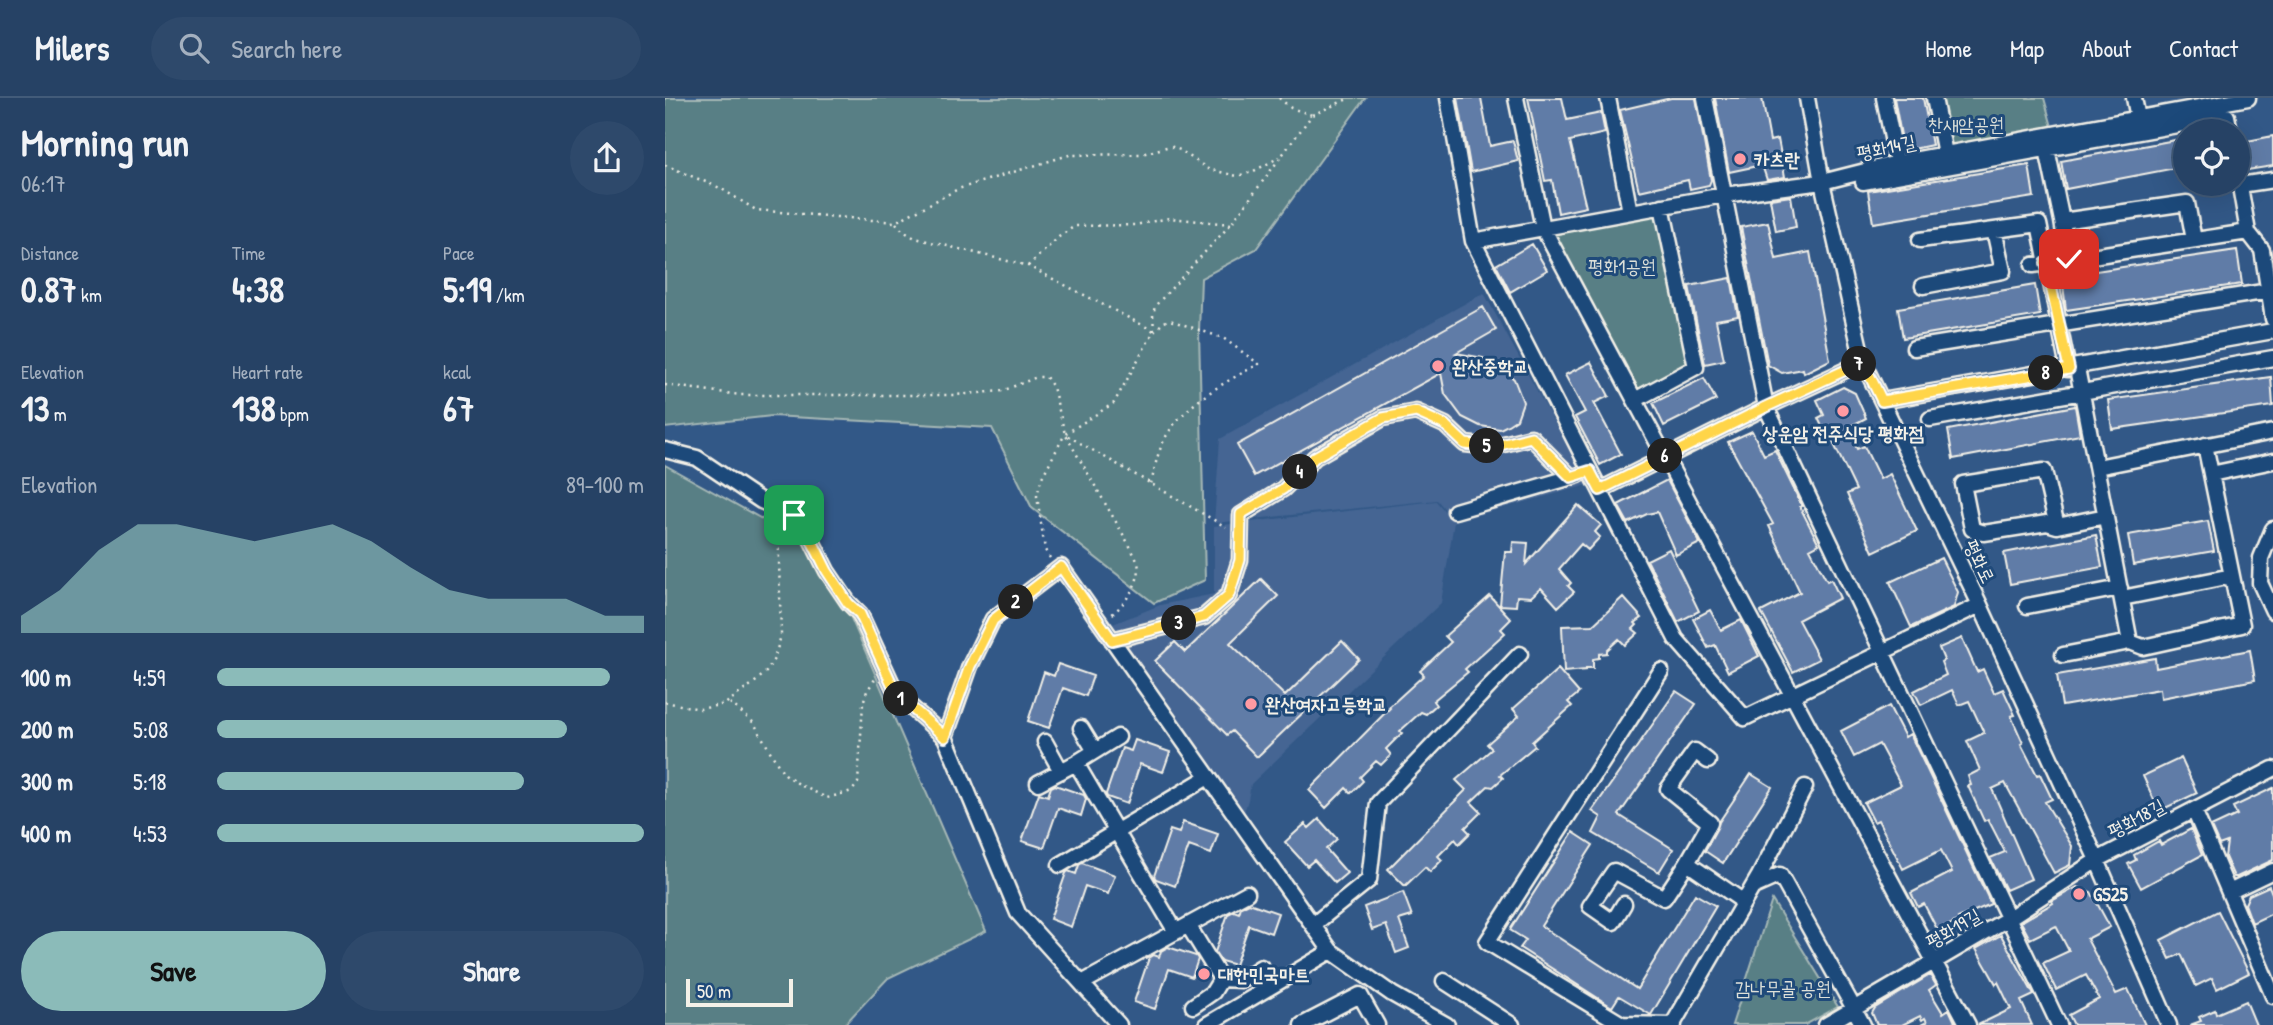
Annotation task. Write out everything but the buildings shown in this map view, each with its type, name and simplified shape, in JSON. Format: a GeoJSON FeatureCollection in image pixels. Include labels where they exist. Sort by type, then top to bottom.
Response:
{"type":"FeatureCollection","features":[{"type":"Feature","properties":{"kind":"street"},"geometry":{"type":"LineString","coordinates":[[1448,98],[1473,242],[1676,639],[1745,718],[1980,605]]}},
{"type":"Feature","properties":{"kind":"street"},"geometry":{"type":"LineString","coordinates":[[1516,98],[1543,228],[1968,1025]]}},
{"type":"Feature","properties":{"kind":"street"},"geometry":{"type":"LineString","coordinates":[[1608,98],[1630,212]]}},
{"type":"Feature","properties":{"kind":"street"},"geometry":{"type":"LineString","coordinates":[[1705,98],[1766,407],[2059,1025]]}},
{"type":"Feature","properties":{"kind":"street","name":"평화로"},"geometry":{"type":"LineString","coordinates":[[1807,98],[1822,181],[1863,362],[1980,605],[2169,1025]]}},
{"type":"Feature","properties":{"kind":"street"},"geometry":{"type":"LineString","coordinates":[[1884,98],[1897,163]]}},
{"type":"Feature","properties":{"kind":"street"},"geometry":{"type":"LineString","coordinates":[[1934,98],[1945,154]]}},
{"type":"Feature","properties":{"kind":"street"},"geometry":{"type":"LineString","coordinates":[[2134,98],[2138,118]]}},
{"type":"Feature","properties":{"kind":"street","name":"평화14길"},"geometry":{"type":"LineString","coordinates":[[1473,242],[1724,195],[1822,181],[1897,163],[2248,98]]}},
{"type":"Feature","properties":{"kind":"street"},"geometry":{"type":"LineString","coordinates":[[2211,119],[2227,116],[2228,119]]}},
{"type":"Feature","properties":{"kind":"street"},"geometry":{"type":"LineString","coordinates":[[1863,182],[2173,126]]}},
{"type":"Feature","properties":{"kind":"street"},"geometry":{"type":"LineString","coordinates":[[2047,149],[2069,259]]}},
{"type":"Feature","properties":{"kind":"street"},"geometry":{"type":"LineString","coordinates":[[2250,180],[2273,180]]}},
{"type":"Feature","properties":{"kind":"street"},"geometry":{"type":"LineString","coordinates":[[2242,196],[2248,232],[2268,249],[2273,319]]}},
{"type":"Feature","properties":{"kind":"street"},"geometry":{"type":"LineString","coordinates":[[2062,221],[2187,203],[2195,240]]}},
{"type":"Feature","properties":{"kind":"street"},"geometry":{"type":"LineString","coordinates":[[1635,400],[1696,367],[1662,206]]}},
{"type":"Feature","properties":{"kind":"street"},"geometry":{"type":"LineString","coordinates":[[1920,240],[2039,225],[2040,264],[2081,392],[2130,642]]}},
{"type":"Feature","properties":{"kind":"street"},"geometry":{"type":"LineString","coordinates":[[1923,286],[2003,271],[1994,230]]}},
{"type":"Feature","properties":{"kind":"street"},"geometry":{"type":"LineString","coordinates":[[2040,264],[2248,232]]}},
{"type":"Feature","properties":{"kind":"street"},"geometry":{"type":"LineString","coordinates":[[1914,348],[2269,292]]}},
{"type":"Feature","properties":{"kind":"street"},"geometry":{"type":"LineString","coordinates":[[1882,401],[2273,331]]}},
{"type":"Feature","properties":{"kind":"street"},"geometry":{"type":"LineString","coordinates":[[1930,419],[2273,358]]}},
{"type":"Feature","properties":{"kind":"street"},"geometry":{"type":"LineString","coordinates":[[1600,490],[1665,456],[1863,362]]}},
{"type":"Feature","properties":{"kind":"street"},"geometry":{"type":"LineString","coordinates":[[1112,640],[1204,617],[1229,595],[1240,560],[1241,514],[1283,489],[1315,457],[1383,418],[1416,412],[1445,425],[1465,444],[1493,447],[1531,437],[1571,477]]}},
{"type":"Feature","properties":{"kind":"street"},"geometry":{"type":"LineString","coordinates":[[2097,467],[2273,432]]}},
{"type":"Feature","properties":{"kind":"street"},"geometry":{"type":"LineString","coordinates":[[2063,655],[2130,642],[2143,646],[2242,625],[2205,445]]}},
{"type":"Feature","properties":{"kind":"street"},"geometry":{"type":"LineString","coordinates":[[665,450],[697,458],[761,501],[794,515],[807,531],[827,571],[848,603],[860,614],[897,695],[945,737],[1018,913],[1119,1025]]}},
{"type":"Feature","properties":{"kind":"street"},"geometry":{"type":"LineString","coordinates":[[2211,474],[2273,461]]}},
{"type":"Feature","properties":{"kind":"street"},"geometry":{"type":"LineString","coordinates":[[1455,511],[1590,471]]}},
{"type":"Feature","properties":{"kind":"street"},"geometry":{"type":"LineString","coordinates":[[2057,526],[2044,471],[1963,484],[1972,528],[1984,533],[2047,523],[2057,526],[2106,516]]}},
{"type":"Feature","properties":{"kind":"street"},"geometry":{"type":"LineString","coordinates":[[2273,529],[2261,558],[2260,583],[2273,611]]}},
{"type":"Feature","properties":{"kind":"street"},"geometry":{"type":"LineString","coordinates":[[945,737],[970,666],[993,620],[1061,567],[1331,951],[1392,994],[1447,1025]]}},
{"type":"Feature","properties":{"kind":"street"},"geometry":{"type":"LineString","coordinates":[[2027,606],[2232,576]]}},
{"type":"Feature","properties":{"kind":"street"},"geometry":{"type":"LineString","coordinates":[[1313,925],[1369,880],[1378,803],[1520,654]]}},
{"type":"Feature","properties":{"kind":"street"},"geometry":{"type":"LineString","coordinates":[[1661,671],[1487,942],[1622,1024],[1673,1024],[1753,887],[1805,787]]}},
{"type":"Feature","properties":{"kind":"street"},"geometry":{"type":"LineString","coordinates":[[1080,728],[1095,751]]}},
{"type":"Feature","properties":{"kind":"street"},"geometry":{"type":"LineString","coordinates":[[1038,783],[1118,737]]}},
{"type":"Feature","properties":{"kind":"street"},"geometry":{"type":"LineString","coordinates":[[1045,742],[1061,771]]}},
{"type":"Feature","properties":{"kind":"street"},"geometry":{"type":"LineString","coordinates":[[1624,904],[1613,922],[1590,906],[1614,871],[1664,898],[1710,823],[1668,789],[1695,751],[1708,761]]}},
{"type":"Feature","properties":{"kind":"street"},"geometry":{"type":"LineString","coordinates":[[1076,763],[1117,832],[1220,979]]}},
{"type":"Feature","properties":{"kind":"street","name":"평화18길"},"geometry":{"type":"LineString","coordinates":[[2097,860],[2273,769]]}},
{"type":"Feature","properties":{"kind":"street"},"geometry":{"type":"LineString","coordinates":[[1060,864],[1208,777]]}},
{"type":"Feature","properties":{"kind":"street","name":"평화18길"},"geometry":{"type":"LineString","coordinates":[[2194,810],[2273,996]]}},
{"type":"Feature","properties":{"kind":"street","name":"평화19길"},"geometry":{"type":"LineString","coordinates":[[1826,1025],[2009,918],[2097,860]]}},
{"type":"Feature","properties":{"kind":"street"},"geometry":{"type":"LineString","coordinates":[[1687,863],[1744,902]]}},
{"type":"Feature","properties":{"kind":"street"},"geometry":{"type":"LineString","coordinates":[[2229,892],[2273,871]]}},
{"type":"Feature","properties":{"kind":"street"},"geometry":{"type":"LineString","coordinates":[[1753,887],[1780,875],[1863,1025]]}},
{"type":"Feature","properties":{"kind":"street"},"geometry":{"type":"LineString","coordinates":[[1081,983],[1247,893]]}},
{"type":"Feature","properties":{"kind":"street"},"geometry":{"type":"LineString","coordinates":[[1206,1025],[1331,951]]}},
{"type":"Feature","properties":{"kind":"street"},"geometry":{"type":"LineString","coordinates":[[1220,979],[1241,980],[1262,967]]}},
{"type":"Feature","properties":{"kind":"street"},"geometry":{"type":"LineString","coordinates":[[1193,1006],[1213,992],[1220,979]]}},
{"type":"Feature","properties":{"kind":"street"},"geometry":{"type":"LineString","coordinates":[[1444,981],[1512,1025]]}},
{"type":"Feature","properties":{"kind":"street"},"geometry":{"type":"LineString","coordinates":[[1302,1025],[1360,995],[1377,1025]]}},
{"type":"Feature","properties":{"kind":"path"},"geometry":{"type":"LineString","coordinates":[[1279,98],[1291,108],[1312,115]]}},
{"type":"Feature","properties":{"kind":"path"},"geometry":{"type":"LineString","coordinates":[[1154,331],[1155,306],[1231,224],[1312,115],[1350,98]]}},
{"type":"Feature","properties":{"kind":"path"},"geometry":{"type":"LineString","coordinates":[[665,165],[720,188],[756,211],[895,222],[958,189],[1069,155],[1142,154],[1170,146],[1208,169],[1237,176],[1252,172],[1280,157]]}},
{"type":"Feature","properties":{"kind":"path"},"geometry":{"type":"LineString","coordinates":[[1028,265],[1059,236],[1075,226],[1135,225],[1169,218],[1231,224]]}},
{"type":"Feature","properties":{"kind":"path"},"geometry":{"type":"LineString","coordinates":[[895,222],[903,232],[915,238],[1028,265],[1154,331]]}},
{"type":"Feature","properties":{"kind":"path"},"geometry":{"type":"LineString","coordinates":[[1061,567],[1053,562],[1045,550],[1037,496],[1041,479],[1065,434],[1114,403],[1154,331],[1170,320],[1223,338],[1259,364],[1226,381],[1181,415],[1161,446],[1151,484]]}},
{"type":"Feature","properties":{"kind":"path"},"geometry":{"type":"LineString","coordinates":[[665,385],[741,395],[955,396],[1002,391],[1044,376],[1050,380],[1053,387],[1065,434],[1131,548],[1138,565],[1136,579],[1124,603],[1099,621]]}},
{"type":"Feature","properties":{"kind":"path"},"geometry":{"type":"LineString","coordinates":[[1065,434],[1241,536]]}},
{"type":"Feature","properties":{"kind":"path"},"geometry":{"type":"LineString","coordinates":[[665,702],[700,709],[730,703],[766,672],[780,645],[782,627],[777,508]]}},
{"type":"Feature","properties":{"kind":"path"},"geometry":{"type":"LineString","coordinates":[[730,703],[754,723],[785,774],[818,795],[835,797],[852,791],[858,783],[863,703],[867,691],[883,668]]}},
{"type":"Feature","properties":{"kind":"shaded area","name":"완산중학교"},"geometry":{"type":"Polygon","coordinates":[[[1484,293],[1588,485],[1455,521],[1437,500],[1214,523],[1220,439],[1484,293]]]}},
{"type":"Feature","properties":{"kind":"shaded area","name":"완산여자고등학교"},"geometry":{"type":"Polygon","coordinates":[[[1436,501],[1454,522],[1441,603],[1251,784],[1242,818],[1113,624],[1160,605],[1214,594],[1214,526],[1436,501]]]}},
{"type":"Feature","properties":{"kind":"green space"},"geometry":{"type":"Polygon","coordinates":[[[665,98],[1365,98],[1256,249],[1201,278],[1199,331],[1205,580],[1154,603],[1032,508],[992,428],[772,416],[665,428],[665,98]]]}},
{"type":"Feature","properties":{"kind":"green space","name":"찬새암공원"},"geometry":{"type":"Polygon","coordinates":[[[1934,98],[2044,98],[2054,134],[1945,154],[1934,98]]]}},
{"type":"Feature","properties":{"kind":"green space","name":"평화1공원"},"geometry":{"type":"Polygon","coordinates":[[[1662,206],[1696,367],[1635,400],[1543,228],[1662,206]]]}},
{"type":"Feature","properties":{"kind":"green space"},"geometry":{"type":"Polygon","coordinates":[[[665,465],[823,553],[986,931],[888,978],[844,1025],[665,1025],[665,465]]]}},
{"type":"Feature","properties":{"kind":"green space","name":"감나무골 공원"},"geometry":{"type":"Polygon","coordinates":[[[1772,900],[1838,1007],[1805,1025],[1732,1025],[1772,900]]]}},
{"type":"Feature","properties":{"kind":"place","name":"카츠란"},"geometry":{"type":"Point","coordinates":[1740,159]}},
{"type":"Feature","properties":{"kind":"place","name":"완산중학교"},"geometry":{"type":"Point","coordinates":[1438,366]}},
{"type":"Feature","properties":{"kind":"place","name":"상운암 전주식당 평화점"},"geometry":{"type":"Point","coordinates":[1843,411]}},
{"type":"Feature","properties":{"kind":"place","name":"완산여자고등학교"},"geometry":{"type":"Point","coordinates":[1251,704]}},
{"type":"Feature","properties":{"kind":"place","name":"GS25"},"geometry":{"type":"Point","coordinates":[2079,894]}},
{"type":"Feature","properties":{"kind":"place","name":"대한민국마트"},"geometry":{"type":"Point","coordinates":[1204,974]}},
{"type":"Feature","properties":{"kind":"route"},"geometry":{"type":"LineString","coordinates":[[794,515],[807,531],[827,571],[848,603],[860,614],[897,695],[945,737],[970,666],[993,620],[1061,567],[1112,640],[1204,617],[1229,595],[1240,560],[1241,514],[1283,489],[1315,457],[1383,418],[1416,412],[1445,425],[1465,444],[1493,447],[1531,437],[1571,477],[1590,471],[1600,490],[1665,456],[1863,362],[1882,401],[2069,369],[2046,263],[2069,259]]}}]}
